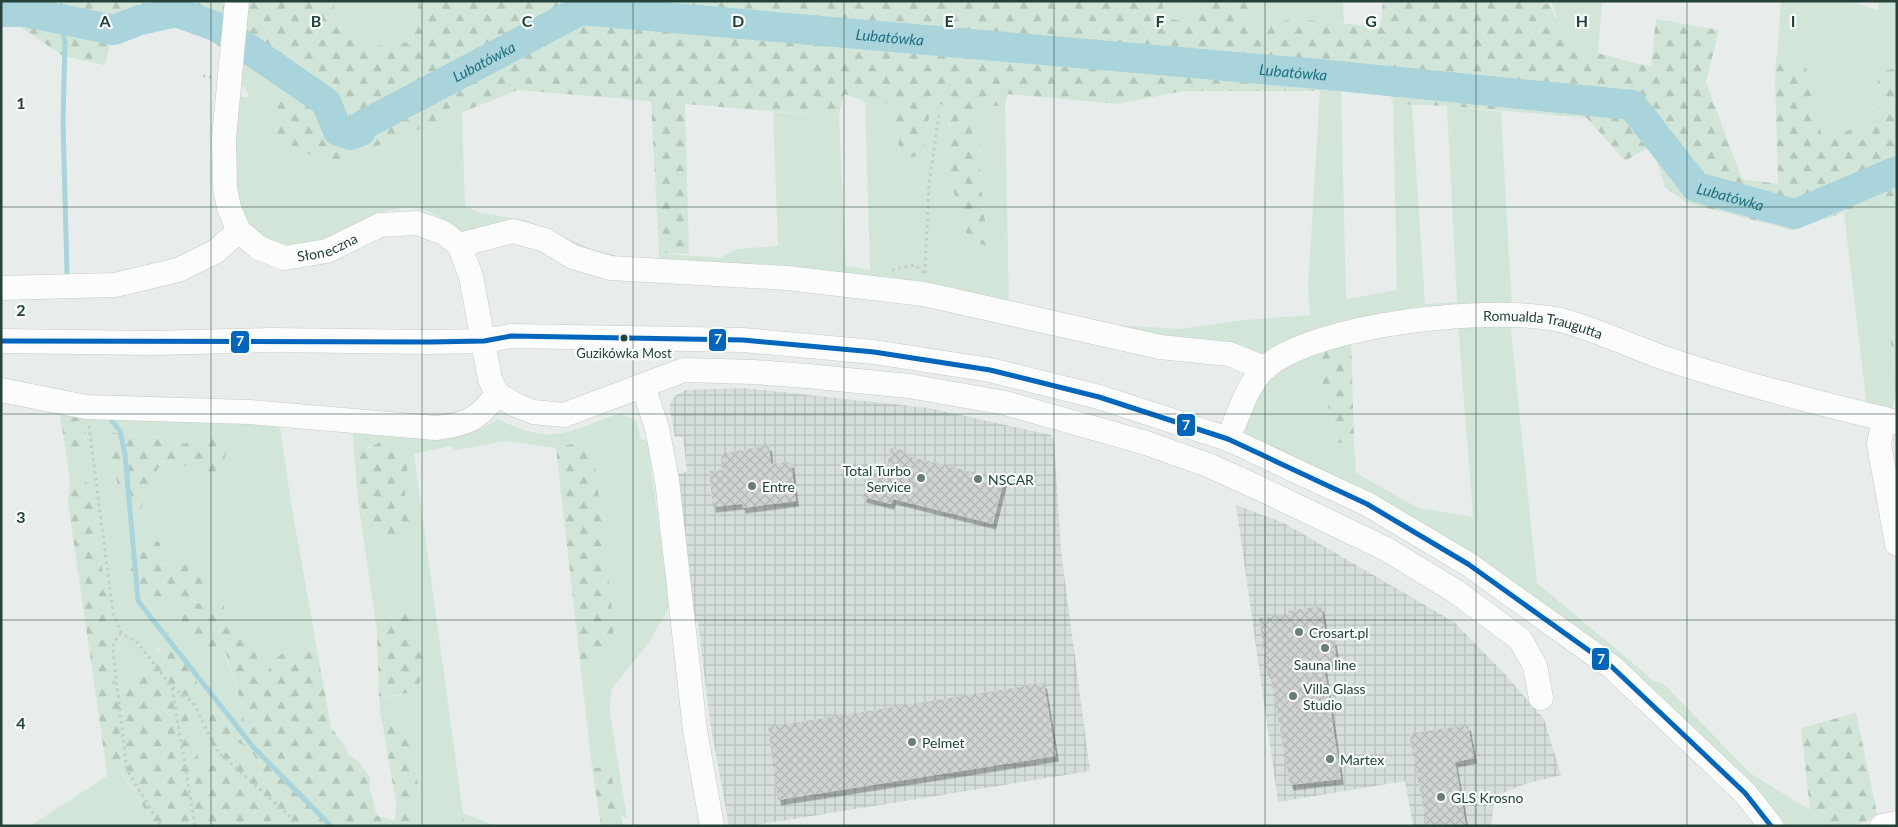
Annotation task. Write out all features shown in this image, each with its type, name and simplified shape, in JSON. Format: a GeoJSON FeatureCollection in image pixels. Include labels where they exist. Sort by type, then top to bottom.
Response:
{"type":"FeatureCollection","features":[{"type":"Feature","properties":{"kind":"street","name":"Słoneczna"},"geometry":{"type":"LineString","coordinates":[[237,2],[224,138],[225,188],[229,208],[239,231],[259,248],[284,258],[327,251],[380,225],[394,223],[417,223],[444,233],[458,245]]}},
{"type":"Feature","properties":{"kind":"street"},"geometry":{"type":"LineString","coordinates":[[1,288],[115,285],[178,270],[215,252],[239,231]]}},
{"type":"Feature","properties":{"kind":"street"},"geometry":{"type":"LineString","coordinates":[[1264,368],[1228,354],[1160,347],[924,294],[787,278],[610,268],[573,257],[545,240],[513,231],[458,245],[471,276],[490,379],[498,394],[533,412],[564,415],[684,370],[754,372],[910,386],[1004,403],[1146,443],[1208,465],[1259,488],[1386,550],[1455,591],[1520,639],[1535,666],[1541,698]]}},
{"type":"Feature","properties":{"kind":"street","name":"Romualda Traugutta"},"geometry":{"type":"LineString","coordinates":[[1228,440],[1254,379],[1264,368],[1283,355],[1363,328],[1423,318],[1523,316],[1563,321],[1671,360],[1813,402],[1890,420]]}},
{"type":"Feature","properties":{"kind":"street"},"geometry":{"type":"LineString","coordinates":[[1,341],[484,341],[511,336],[743,340],[874,352],[1008,374],[1099,398],[1228,440],[1366,504],[1468,564],[1612,667],[1745,793],[1771,826]]}},
{"type":"Feature","properties":{"kind":"street"},"geometry":{"type":"LineString","coordinates":[[643,386],[657,428],[667,480],[691,731],[712,826]]}},
{"type":"Feature","properties":{"kind":"street"},"geometry":{"type":"LineString","coordinates":[[1,390],[86,406],[250,412],[436,428],[459,425],[474,420],[484,412],[498,394]]}},
{"type":"Feature","properties":{"kind":"street"},"geometry":{"type":"LineString","coordinates":[[1890,420],[1879,444],[1897,544]]}},
{"type":"Feature","properties":{"kind":"street"},"geometry":{"type":"LineString","coordinates":[[1882,826],[1897,823]]}},
{"type":"Feature","properties":{"kind":"path"},"geometry":{"type":"LineString","coordinates":[[924,294],[929,184],[939,114]]}},
{"type":"Feature","properties":{"kind":"path"},"geometry":{"type":"LineString","coordinates":[[86,406],[104,556],[113,613],[121,633],[138,643],[172,687],[192,701],[219,753],[292,818],[296,826]]}},
{"type":"Feature","properties":{"kind":"path"},"geometry":{"type":"LineString","coordinates":[[121,633],[114,642],[112,652],[127,770],[161,826]]}},
{"type":"Feature","properties":{"kind":"path"},"geometry":{"type":"LineString","coordinates":[[172,687],[195,826]]}},
{"type":"Feature","properties":{"kind":"shaded area"},"geometry":{"type":"Polygon","coordinates":[[[744,388],[929,408],[1051,435],[1054,440],[1061,551],[1090,771],[750,826],[729,826],[710,722],[698,623],[694,622],[673,474],[687,472],[683,437],[675,437],[670,409],[671,402],[675,396],[685,390],[744,388]]]}},
{"type":"Feature","properties":{"kind":"shaded area"},"geometry":{"type":"Polygon","coordinates":[[[1236,505],[1284,523],[1454,622],[1503,672],[1544,719],[1561,775],[1525,784],[1495,796],[1491,826],[1413,826],[1405,781],[1278,802],[1236,505]]]}},
{"type":"Feature","properties":{"kind":"green space"},"geometry":{"type":"Polygon","coordinates":[[[1,1],[334,1],[334,25],[356,42],[376,46],[413,42],[419,1],[1162,1],[1165,19],[1192,21],[1192,1],[1262,1],[1246,26],[1297,19],[1380,27],[1383,1],[1529,1],[1550,4],[1567,45],[1651,67],[1656,19],[1719,30],[1706,82],[1742,179],[1778,184],[1776,58],[1804,59],[1823,142],[1880,116],[1877,72],[1897,68],[1897,213],[1880,201],[1792,230],[1687,203],[1665,187],[1655,155],[1647,148],[1625,161],[1587,118],[1447,106],[1393,104],[1390,90],[1357,87],[1320,91],[1183,91],[1117,104],[1007,94],[1005,106],[978,106],[981,186],[988,246],[969,241],[946,167],[951,105],[931,104],[923,155],[901,159],[892,103],[865,103],[860,99],[844,94],[839,114],[832,116],[685,104],[689,254],[659,253],[651,101],[518,90],[334,163],[326,163],[268,133],[279,85],[233,41],[174,16],[113,32],[105,65],[63,56],[12,21],[1,21],[1,1]]]}},
{"type":"Feature","properties":{"kind":"green space"},"geometry":{"type":"Polygon","coordinates":[[[334,1],[419,1],[413,42],[376,46],[356,42],[334,25],[334,1]]]}},
{"type":"Feature","properties":{"kind":"green space"},"geometry":{"type":"Polygon","coordinates":[[[1162,1],[1192,1],[1192,21],[1165,19],[1162,1]]]}},
{"type":"Feature","properties":{"kind":"green space"},"geometry":{"type":"Polygon","coordinates":[[[1262,1],[1343,1],[1344,23],[1297,19],[1246,26],[1262,1]]]}},
{"type":"Feature","properties":{"kind":"green space"},"geometry":{"type":"Polygon","coordinates":[[[1551,1],[1602,1],[1598,53],[1566,45],[1551,1]]]}},
{"type":"Feature","properties":{"kind":"green space"},"geometry":{"type":"Polygon","coordinates":[[[1781,1],[1848,1],[1878,10],[1878,1],[1897,1],[1897,68],[1877,72],[1880,116],[1823,142],[1804,59],[1777,58],[1781,1]]]}},
{"type":"Feature","properties":{"kind":"green space"},"geometry":{"type":"Polygon","coordinates":[[[246,53],[279,85],[268,133],[326,163],[334,163],[462,112],[465,206],[480,213],[525,220],[594,250],[639,261],[659,260],[659,253],[721,258],[737,249],[778,246],[773,112],[832,116],[839,114],[846,266],[870,270],[865,103],[892,103],[901,159],[923,155],[931,104],[951,105],[946,167],[969,241],[988,246],[981,186],[978,105],[1005,106],[1009,305],[659,267],[462,232],[430,212],[408,208],[384,212],[329,240],[312,245],[298,246],[280,243],[261,235],[247,221],[239,203],[235,182],[234,160],[238,97],[249,97],[247,90],[240,84],[246,53]]]}},
{"type":"Feature","properties":{"kind":"green space"},"geometry":{"type":"Polygon","coordinates":[[[1341,89],[1346,299],[1397,290],[1393,104],[1412,105],[1425,304],[1457,302],[1447,106],[1501,112],[1512,308],[1264,355],[1145,337],[1113,330],[1114,325],[1179,329],[1244,320],[1310,315],[1308,286],[1320,91],[1341,89]]]}},
{"type":"Feature","properties":{"kind":"green space"},"geometry":{"type":"Polygon","coordinates":[[[1880,200],[1897,213],[1897,320],[1889,331],[1897,387],[1891,415],[1867,408],[1844,213],[1880,200]]]}},
{"type":"Feature","properties":{"kind":"green space"},"geometry":{"type":"Polygon","coordinates":[[[1897,320],[1897,386],[1889,331],[1897,320]]]}},
{"type":"Feature","properties":{"kind":"green space"},"geometry":{"type":"Polygon","coordinates":[[[1510,321],[1537,583],[1654,681],[1663,683],[1750,773],[1810,810],[1830,826],[1786,826],[1755,790],[1648,688],[1244,436],[1247,415],[1251,404],[1268,377],[1284,363],[1310,356],[1322,384],[1338,443],[1354,441],[1356,473],[1418,508],[1473,517],[1458,325],[1510,321]]]}},
{"type":"Feature","properties":{"kind":"green space"},"geometry":{"type":"Polygon","coordinates":[[[1351,340],[1354,441],[1338,443],[1322,384],[1310,356],[1351,340]]]}},
{"type":"Feature","properties":{"kind":"green space"},"geometry":{"type":"Polygon","coordinates":[[[59,410],[93,416],[86,430],[85,445],[74,454],[66,452],[59,410]]]}},
{"type":"Feature","properties":{"kind":"green space"},"geometry":{"type":"Polygon","coordinates":[[[621,413],[636,421],[641,440],[647,439],[670,606],[649,642],[611,690],[610,713],[627,819],[621,815],[610,769],[606,767],[592,768],[580,661],[596,666],[571,444],[556,448],[506,441],[456,450],[450,446],[414,454],[463,813],[463,826],[410,826],[409,809],[419,790],[413,756],[401,721],[380,711],[379,698],[401,695],[408,638],[392,614],[377,631],[358,501],[366,515],[367,527],[379,531],[394,541],[395,508],[393,501],[405,497],[405,479],[370,446],[362,453],[354,454],[353,426],[474,424],[479,430],[498,419],[517,428],[547,434],[573,430],[621,413]]]}},
{"type":"Feature","properties":{"kind":"green space"},"geometry":{"type":"Polygon","coordinates":[[[93,416],[279,420],[291,502],[317,650],[292,646],[264,681],[256,651],[212,605],[202,604],[189,597],[181,585],[171,561],[159,565],[140,563],[142,595],[148,605],[153,609],[171,602],[180,604],[214,658],[225,653],[243,710],[241,723],[234,729],[217,711],[208,714],[212,746],[222,748],[233,741],[239,743],[254,754],[266,777],[250,770],[225,753],[219,763],[201,770],[188,718],[196,689],[166,628],[160,637],[162,647],[157,650],[152,672],[114,688],[107,588],[97,548],[91,487],[83,479],[70,483],[66,452],[74,454],[85,445],[86,430],[93,416]],[[106,432],[124,512],[150,486],[161,461],[192,467],[217,479],[214,432],[200,441],[173,445],[163,438],[106,432]]]}},
{"type":"Feature","properties":{"kind":"green space"},"geometry":{"type":"Polygon","coordinates":[[[106,432],[163,438],[174,445],[200,441],[214,432],[230,440],[218,479],[192,467],[161,461],[138,515],[124,512],[106,432]]]}},
{"type":"Feature","properties":{"kind":"green space"},"geometry":{"type":"Polygon","coordinates":[[[386,440],[400,447],[408,456],[405,498],[393,502],[395,508],[407,510],[411,520],[406,532],[394,541],[379,531],[367,527],[366,515],[358,501],[354,454],[386,440]]]}},
{"type":"Feature","properties":{"kind":"green space"},"geometry":{"type":"Polygon","coordinates":[[[571,444],[587,451],[594,457],[614,628],[609,651],[596,666],[580,661],[556,448],[571,444]]]}},
{"type":"Feature","properties":{"kind":"green space"},"geometry":{"type":"Polygon","coordinates":[[[83,479],[91,487],[97,548],[107,588],[115,688],[152,672],[147,665],[162,647],[160,637],[165,628],[198,670],[196,689],[188,718],[201,769],[219,763],[225,752],[250,770],[265,777],[257,759],[249,749],[239,743],[233,741],[222,748],[212,746],[208,714],[217,711],[234,729],[241,723],[243,710],[226,653],[214,658],[203,658],[181,618],[180,604],[171,602],[153,609],[146,604],[130,569],[140,563],[137,537],[149,537],[160,543],[159,565],[180,561],[191,563],[207,577],[205,592],[189,599],[206,605],[223,602],[227,620],[235,624],[248,637],[264,681],[272,661],[292,646],[317,650],[331,727],[346,748],[348,754],[358,761],[371,779],[369,786],[377,816],[395,820],[396,802],[380,711],[401,721],[419,744],[413,756],[419,790],[410,809],[410,826],[155,826],[120,769],[107,773],[68,502],[70,483],[83,479]]]}},
{"type":"Feature","properties":{"kind":"green space"},"geometry":{"type":"Polygon","coordinates":[[[398,609],[407,609],[416,620],[414,631],[408,638],[423,652],[422,674],[417,691],[379,698],[377,631],[398,609]]]}},
{"type":"Feature","properties":{"kind":"green space"},"geometry":{"type":"Polygon","coordinates":[[[1856,713],[1878,818],[1851,826],[1830,826],[1810,810],[1801,728],[1856,713]]]}},
{"type":"Feature","properties":{"kind":"green space"},"geometry":{"type":"Polygon","coordinates":[[[606,767],[610,769],[623,826],[601,826],[592,768],[606,767]]]}},
{"type":"Feature","properties":{"kind":"green space"},"geometry":{"type":"Polygon","coordinates":[[[119,769],[155,826],[30,826],[107,776],[107,773],[119,769]]]}},
{"type":"Feature","properties":{"kind":"green space"},"geometry":{"type":"Polygon","coordinates":[[[463,813],[496,826],[463,826],[463,813]]]}},
{"type":"Feature","properties":{"kind":"building","name":"Entre"},"geometry":{"type":"Polygon","coordinates":[[[769,445],[771,464],[791,462],[796,501],[743,508],[742,504],[713,507],[709,471],[722,470],[721,454],[769,445]]]}},
{"type":"Feature","properties":{"kind":"building"},"geometry":{"type":"Polygon","coordinates":[[[891,448],[905,451],[903,455],[1004,480],[993,524],[893,499],[891,504],[863,497],[868,478],[873,479],[876,464],[887,467],[891,448]]]}},
{"type":"Feature","properties":{"kind":"building"},"geometry":{"type":"Polygon","coordinates":[[[1321,606],[1327,641],[1334,640],[1337,662],[1324,665],[1341,779],[1290,785],[1270,673],[1267,673],[1259,618],[1289,614],[1288,611],[1321,606]]]}},
{"type":"Feature","properties":{"kind":"building","name":"Pelmet"},"geometry":{"type":"Polygon","coordinates":[[[1044,683],[1056,756],[778,800],[768,727],[1044,683]]]}},
{"type":"Feature","properties":{"kind":"building","name":"GLS Krosno"},"geometry":{"type":"Polygon","coordinates":[[[1468,725],[1474,758],[1455,762],[1466,826],[1427,826],[1409,734],[1468,725]]]}},
{"type":"Feature","properties":{"kind":"waterway","name":"Lubatówka"},"geometry":{"type":"LineString","coordinates":[[1,12],[26,12],[114,30],[140,20],[176,12],[217,27],[326,102],[338,131],[350,135],[361,131],[363,125],[581,10],[1318,74],[1632,105],[1696,187],[1795,214],[1897,171]]}},
{"type":"Feature","properties":{"kind":"waterway"},"geometry":{"type":"LineString","coordinates":[[60,18],[65,42],[63,122],[67,273]]}},
{"type":"Feature","properties":{"kind":"waterway"},"geometry":{"type":"LineString","coordinates":[[108,416],[120,431],[125,454],[138,601],[254,748],[331,826]]}},
{"type":"Feature","properties":{"kind":"transit line","name":"7"},"geometry":{"type":"LineString","coordinates":[[1,341],[429,342],[484,341],[511,336],[743,340],[874,352],[990,370],[1099,397],[1228,439],[1367,504],[1468,564],[1612,667],[1745,793],[1771,826]]}},
{"type":"Feature","properties":{"kind":"place","name":"Guzikówka Most"},"geometry":{"type":"Point","coordinates":[624,338]}},
{"type":"Feature","properties":{"kind":"place","name":"Total Turbo Service"},"geometry":{"type":"Point","coordinates":[921,478]}},
{"type":"Feature","properties":{"kind":"place","name":"NSCAR"},"geometry":{"type":"Point","coordinates":[978,479]}},
{"type":"Feature","properties":{"kind":"place","name":"Entre"},"geometry":{"type":"Point","coordinates":[752,486]}},
{"type":"Feature","properties":{"kind":"place","name":"Crosart.pl"},"geometry":{"type":"Point","coordinates":[1299,632]}},
{"type":"Feature","properties":{"kind":"place","name":"Sauna line"},"geometry":{"type":"Point","coordinates":[1325,648]}},
{"type":"Feature","properties":{"kind":"place","name":"Villa Glass Studio"},"geometry":{"type":"Point","coordinates":[1293,696]}},
{"type":"Feature","properties":{"kind":"place","name":"Pelmet"},"geometry":{"type":"Point","coordinates":[912,742]}},
{"type":"Feature","properties":{"kind":"place","name":"Martex"},"geometry":{"type":"Point","coordinates":[1330,759]}},
{"type":"Feature","properties":{"kind":"place","name":"GLS Krosno"},"geometry":{"type":"Point","coordinates":[1441,797]}}]}
